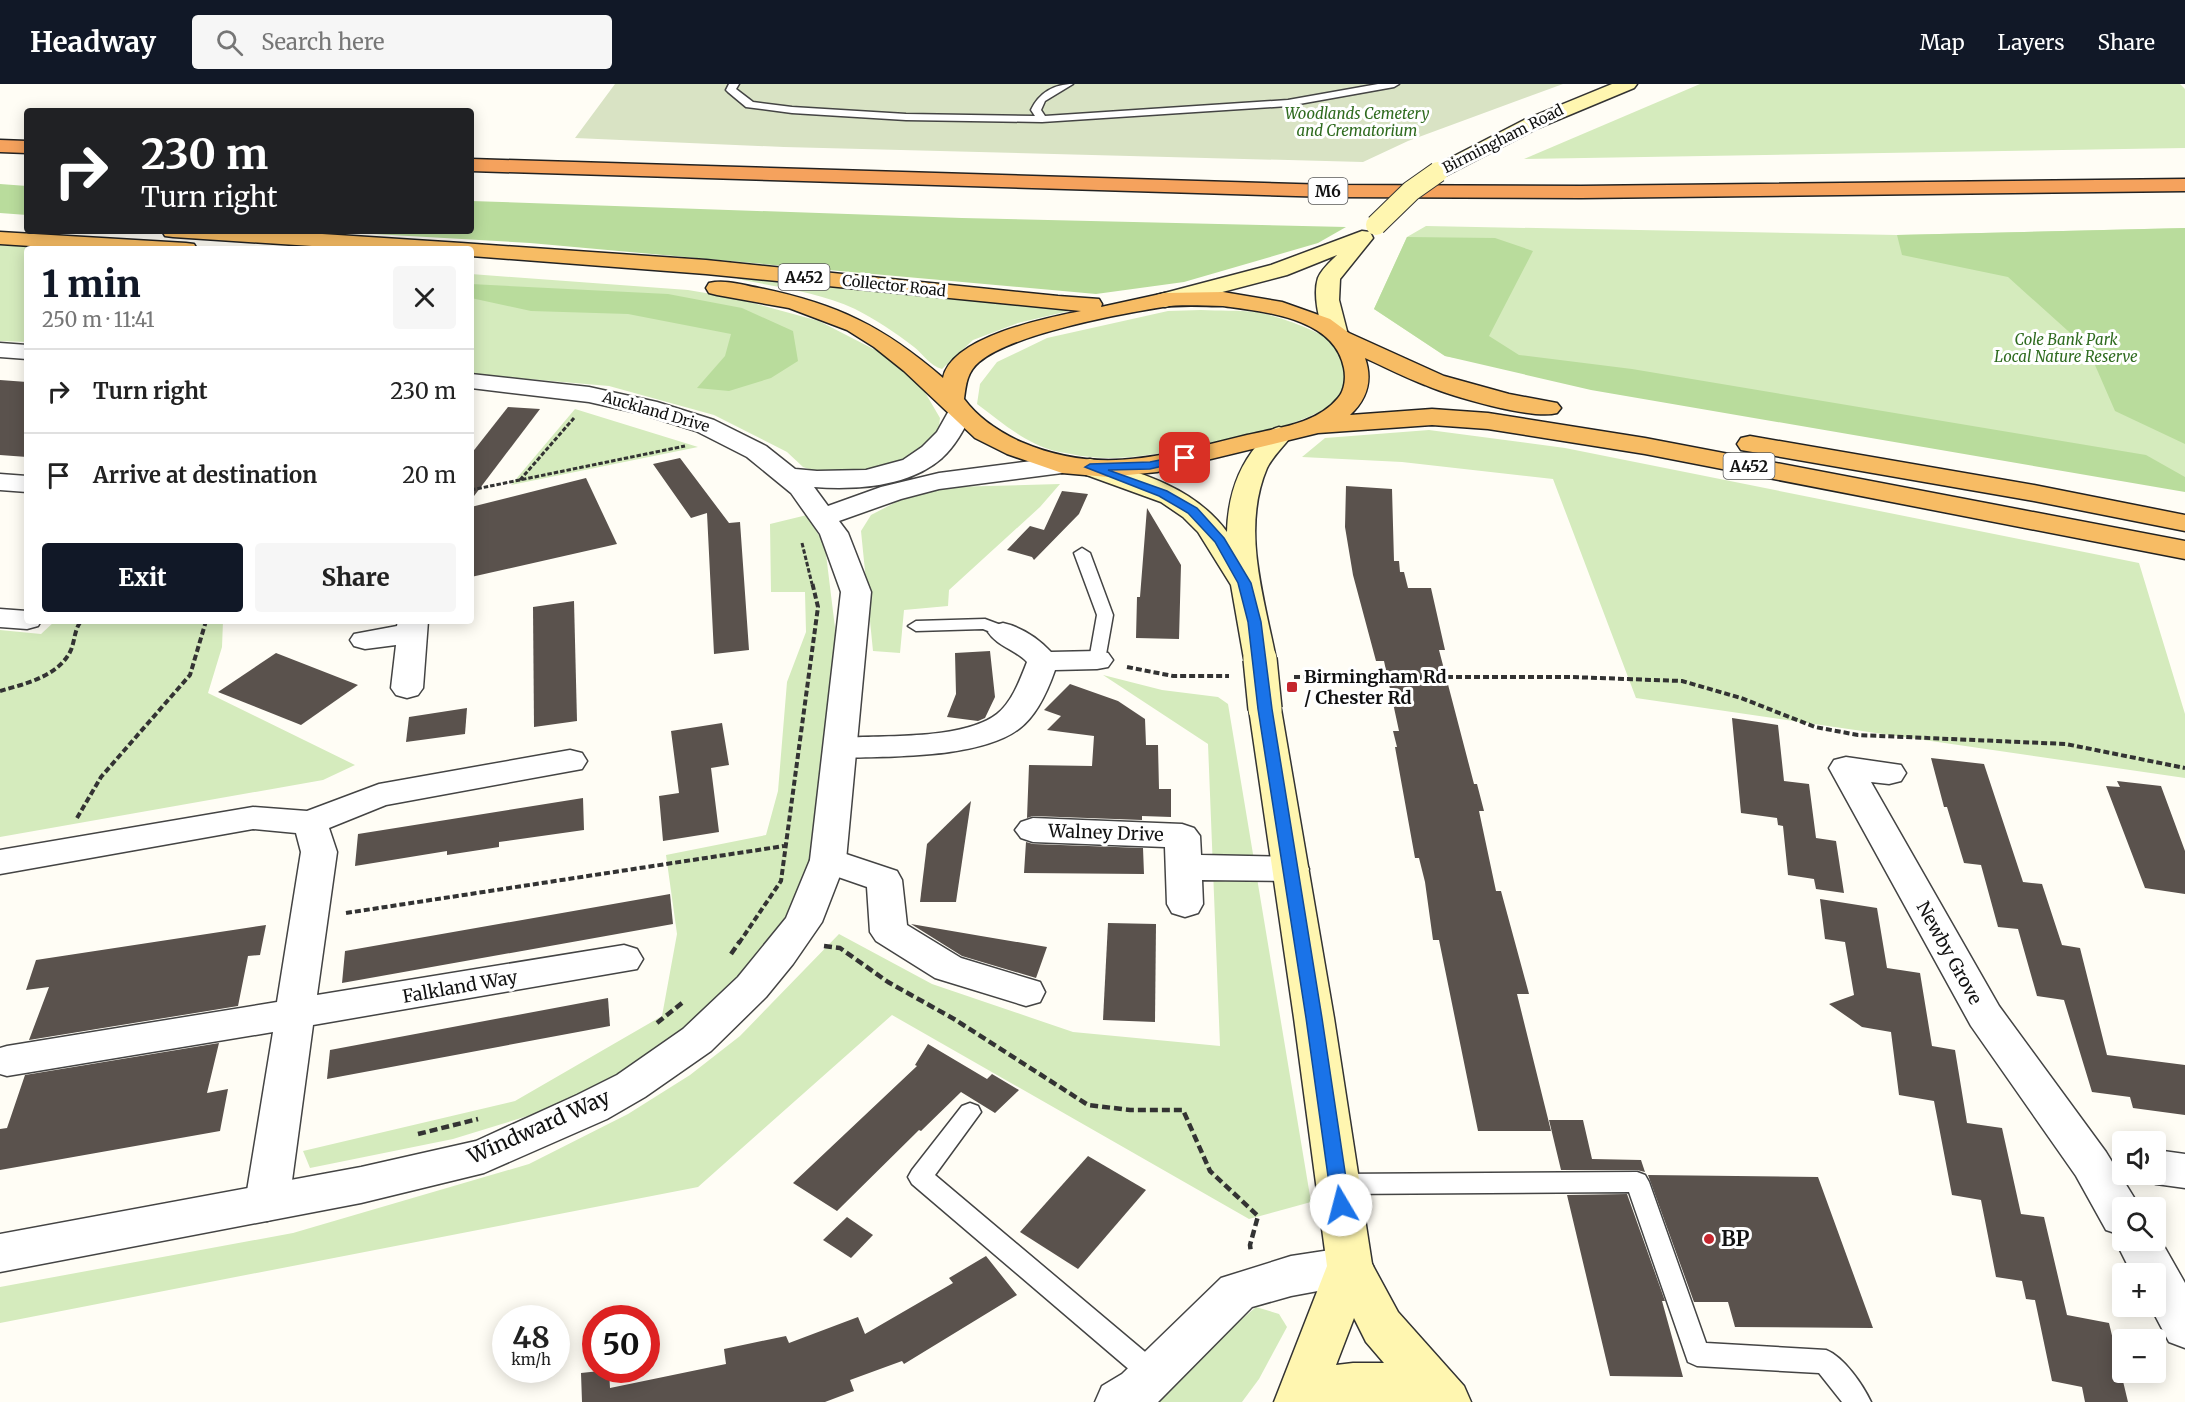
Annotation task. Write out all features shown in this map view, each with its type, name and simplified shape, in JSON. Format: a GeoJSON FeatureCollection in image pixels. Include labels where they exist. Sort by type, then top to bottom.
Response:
{"type":"FeatureCollection","features":[{"type":"Feature","properties":{"kind":"highway"},"geometry":{"type":"LineString","coordinates":[[0,146],[24,147]]}},
{"type":"Feature","properties":{"kind":"highway","name":"M6"},"geometry":{"type":"LineString","coordinates":[[474,165],[1331,191],[1581,192],[2185,185]]}},
{"type":"Feature","properties":{"kind":"highway"},"geometry":{"type":"LineString","coordinates":[[2053,206],[2185,204]]}},
{"type":"Feature","properties":{"kind":"highway","name":"M6"},"geometry":{"type":"LineString","coordinates":[[1275,209],[1587,211],[2018,207]]}},
{"type":"Feature","properties":{"kind":"highway"},"geometry":{"type":"LineString","coordinates":[[0,221],[24,223]]}},
{"type":"Feature","properties":{"kind":"highway"},"geometry":{"type":"LineString","coordinates":[[221,234],[413,246]]}},
{"type":"Feature","properties":{"kind":"highway"},"geometry":{"type":"LineString","coordinates":[[0,238],[135,246]]}},
{"type":"Feature","properties":{"kind":"highway","name":"Collector Road"},"geometry":{"type":"LineString","coordinates":[[474,250],[706,267],[1058,303],[1138,306]]}},
{"type":"Feature","properties":{"kind":"highway","name":"A452"},"geometry":{"type":"LineString","coordinates":[[474,267],[690,284],[780,300],[834,316],[870,333],[909,361],[955,406],[999,441],[1062,465],[1090,467],[1150,465],[1279,435],[1309,426],[1333,415],[1347,404],[1358,382],[1355,360],[1340,335]]}},
{"type":"Feature","properties":{"kind":"highway","name":"A452"},"geometry":{"type":"LineString","coordinates":[[955,406],[956,373],[971,356],[1000,341],[1036,327],[1165,300],[1223,299],[1258,304],[1293,313],[1435,381],[1507,401],[2034,493],[2185,523]]}},
{"type":"Feature","properties":{"kind":"highway","name":"A452"},"geometry":{"type":"LineString","coordinates":[[1309,426],[1432,417],[1488,421],[1645,446],[2185,550]]}},
{"type":"Feature","properties":{"kind":"main road","name":"Birmingham Road"},"geometry":{"type":"LineString","coordinates":[[1340,335],[1328,300],[1329,278],[1369,231],[1411,191],[1438,172],[1515,130],[1628,84]]}},
{"type":"Feature","properties":{"kind":"main road","name":"Birmingham Road"},"geometry":{"type":"LineString","coordinates":[[1165,300],[1279,270],[1369,231]]}},
{"type":"Feature","properties":{"kind":"main road"},"geometry":{"type":"LineString","coordinates":[[1279,435],[1254,468],[1241,504],[1245,583],[1255,622],[1265,709],[1350,1266],[1382,1327],[1446,1402]]}},
{"type":"Feature","properties":{"kind":"main road"},"geometry":{"type":"LineString","coordinates":[[1090,467],[1163,494],[1192,510],[1220,540],[1245,583]]}},
{"type":"Feature","properties":{"kind":"main road"},"geometry":{"type":"LineString","coordinates":[[1299,1401],[1350,1266]]}},
{"type":"Feature","properties":{"kind":"main road"},"geometry":{"type":"LineString","coordinates":[[1299,1401],[1345,1383],[1416,1390],[1446,1402]]}},
{"type":"Feature","properties":{"kind":"street"},"geometry":{"type":"LineString","coordinates":[[0,350],[24,352]]}},
{"type":"Feature","properties":{"kind":"street","name":"Auckland Drive"},"geometry":{"type":"LineString","coordinates":[[474,381],[594,394],[688,419],[730,437],[792,477],[826,516],[841,543],[856,592],[841,748]]}},
{"type":"Feature","properties":{"kind":"street","name":"Auckland Drive"},"geometry":{"type":"LineString","coordinates":[[792,477],[819,481],[851,481],[905,470],[922,461],[952,432],[955,406]]}},
{"type":"Feature","properties":{"kind":"street"},"geometry":{"type":"LineString","coordinates":[[826,516],[939,481],[1062,465]]}},
{"type":"Feature","properties":{"kind":"street"},"geometry":{"type":"LineString","coordinates":[[0,482],[24,484]]}},
{"type":"Feature","properties":{"kind":"street"},"geometry":{"type":"LineString","coordinates":[[0,618],[24,620]]}},
{"type":"Feature","properties":{"kind":"street"},"geometry":{"type":"LineString","coordinates":[[365,640],[413,627],[406,688]]}},
{"type":"Feature","properties":{"kind":"street"},"geometry":{"type":"LineString","coordinates":[[1003,632],[1031,648],[1043,661],[1096,660]]}},
{"type":"Feature","properties":{"kind":"street"},"geometry":{"type":"LineString","coordinates":[[841,748],[920,744],[991,733],[1009,721],[1034,686],[1043,661]]}},
{"type":"Feature","properties":{"kind":"street","name":"Windward Way"},"geometry":{"type":"LineString","coordinates":[[0,1253],[361,1185],[484,1156],[592,1107],[631,1086],[697,1040],[752,987],[803,922],[828,860],[841,748]]}},
{"type":"Feature","properties":{"kind":"street"},"geometry":{"type":"LineString","coordinates":[[0,862],[253,818],[310,823],[379,795],[570,761]]}},
{"type":"Feature","properties":{"kind":"street","name":"Newby Grove"},"geometry":{"type":"LineString","coordinates":[[1889,773],[1846,768],[1985,1016],[2107,1164],[2116,1197]]}},
{"type":"Feature","properties":{"kind":"street"},"geometry":{"type":"LineString","coordinates":[[267,1203],[319,852],[310,823]]}},
{"type":"Feature","properties":{"kind":"street","name":"Walney Drive"},"geometry":{"type":"LineString","coordinates":[[1033,830],[1182,836],[1185,904]]}},
{"type":"Feature","properties":{"kind":"street"},"geometry":{"type":"LineString","coordinates":[[828,860],[884,880],[889,932],[948,968],[1026,992]]}},
{"type":"Feature","properties":{"kind":"street"},"geometry":{"type":"LineString","coordinates":[[1185,867],[1291,869]]}},
{"type":"Feature","properties":{"kind":"street","name":"Falkland Way"},"geometry":{"type":"LineString","coordinates":[[7,1061],[624,959]]}},
{"type":"Feature","properties":{"kind":"street"},"geometry":{"type":"LineString","coordinates":[[2166,1168],[2185,1171]]}},
{"type":"Feature","properties":{"kind":"street"},"geometry":{"type":"LineString","coordinates":[[1137,1389],[1237,1292],[1291,1276],[1350,1266]]}},
{"type":"Feature","properties":{"kind":"street"},"geometry":{"type":"LineString","coordinates":[[2166,1293],[2185,1327]]}},
{"type":"Feature","properties":{"kind":"lane"},"geometry":{"type":"LineString","coordinates":[[734,84],[731,90],[750,105],[792,110],[906,117],[1042,119],[1288,104],[1394,84]]}},
{"type":"Feature","properties":{"kind":"lane"},"geometry":{"type":"LineString","coordinates":[[1042,119],[1036,110],[1041,99],[1068,84]]}},
{"type":"Feature","properties":{"kind":"lane"},"geometry":{"type":"LineString","coordinates":[[1082,552],[1105,615],[1096,660]]}},
{"type":"Feature","properties":{"kind":"lane"},"geometry":{"type":"LineString","coordinates":[[916,626],[986,624],[1003,632]]}},
{"type":"Feature","properties":{"kind":"lane"},"geometry":{"type":"LineString","coordinates":[[970,1112],[920,1177],[1137,1389]]}},
{"type":"Feature","properties":{"kind":"lane"},"geometry":{"type":"LineString","coordinates":[[1338,1184],[1637,1182],[1697,1354],[1826,1362],[1858,1402]]}},
{"type":"Feature","properties":{"kind":"path"},"geometry":{"type":"LineString","coordinates":[[520,481],[594,394]]}},
{"type":"Feature","properties":{"kind":"path"},"geometry":{"type":"LineString","coordinates":[[474,489],[730,437]]}},
{"type":"Feature","properties":{"kind":"path"},"geometry":{"type":"LineString","coordinates":[[729,957],[781,881],[818,607],[800,533]]}},
{"type":"Feature","properties":{"kind":"path"},"geometry":{"type":"LineString","coordinates":[[0,691],[38,680],[69,657],[76,642],[76,627],[78,624]]}},
{"type":"Feature","properties":{"kind":"path"},"geometry":{"type":"LineString","coordinates":[[58,853],[101,777],[190,675],[205,624]]}},
{"type":"Feature","properties":{"kind":"path"},"geometry":{"type":"LineString","coordinates":[[1096,660],[1173,676],[1232,676]]}},
{"type":"Feature","properties":{"kind":"path"},"geometry":{"type":"LineString","coordinates":[[1290,676],[1571,677],[1682,681],[1741,698],[1815,727],[1858,735],[2066,744],[2185,768]]}},
{"type":"Feature","properties":{"kind":"path"},"geometry":{"type":"LineString","coordinates":[[309,918],[784,846]]}},
{"type":"Feature","properties":{"kind":"path"},"geometry":{"type":"LineString","coordinates":[[780,954],[805,963],[820,946],[840,948],[888,982],[954,1019],[1088,1105],[1130,1110],[1183,1110],[1210,1171],[1258,1216],[1250,1245],[1258,1286]]}},
{"type":"Feature","properties":{"kind":"path"},"geometry":{"type":"LineString","coordinates":[[647,1031],[691,995]]}},
{"type":"Feature","properties":{"kind":"path"},"geometry":{"type":"LineString","coordinates":[[411,1135],[481,1118]]}},
{"type":"Feature","properties":{"kind":"green space","name":"Woodlands Cemetery and Crematorium"},"geometry":{"type":"Polygon","coordinates":[[[615,84],[1563,84],[1408,141],[1363,162],[784,147],[575,138],[615,84]]]}},
{"type":"Feature","properties":{"kind":"green space"},"geometry":{"type":"Polygon","coordinates":[[[1700,84],[2180,84],[2185,89],[2185,148],[1524,159],[1700,84]]]}},
{"type":"Feature","properties":{"kind":"green space"},"geometry":{"type":"Polygon","coordinates":[[[0,184],[24,186],[24,215],[0,213],[0,184]]]}},
{"type":"Feature","properties":{"kind":"green space"},"geometry":{"type":"Polygon","coordinates":[[[474,201],[962,218],[1346,227],[1318,243],[1184,282],[1096,294],[530,243],[373,234],[474,234],[474,201]]]}},
{"type":"Feature","properties":{"kind":"green space","name":"Cole Bank Park Local Nature Reserve"},"geometry":{"type":"Polygon","coordinates":[[[1426,226],[1897,235],[2185,228],[2185,486],[1445,356],[1374,309],[1407,237],[1426,226]]]}},
{"type":"Feature","properties":{"kind":"green space"},"geometry":{"type":"Polygon","coordinates":[[[2185,228],[2185,444],[2115,411],[2088,349],[2008,277],[1902,255],[1897,235],[2185,228]]]}},
{"type":"Feature","properties":{"kind":"green space"},"geometry":{"type":"Polygon","coordinates":[[[1407,237],[1495,238],[1533,251],[1489,336],[1519,355],[1632,369],[2146,455],[2185,477],[2185,492],[1591,390],[1445,356],[1374,309],[1407,237]]]}},
{"type":"Feature","properties":{"kind":"green space"},"geometry":{"type":"Polygon","coordinates":[[[0,245],[24,246],[24,342],[0,341],[0,245]]]}},
{"type":"Feature","properties":{"kind":"green space"},"geometry":{"type":"Polygon","coordinates":[[[474,274],[688,290],[735,298],[819,321],[885,355],[919,382],[940,418],[938,435],[922,451],[884,469],[827,475],[803,467],[787,452],[714,415],[609,386],[474,374],[474,274]]]}},
{"type":"Feature","properties":{"kind":"green space"},"geometry":{"type":"Polygon","coordinates":[[[735,276],[1073,310],[1018,323],[973,340],[942,369],[930,363],[893,331],[855,309],[812,294],[738,279],[735,276]]]}},
{"type":"Feature","properties":{"kind":"green space"},"geometry":{"type":"Polygon","coordinates":[[[474,284],[668,294],[742,308],[793,331],[798,361],[771,378],[729,391],[697,388],[725,356],[731,334],[628,314],[531,311],[474,299],[474,284]]]}},
{"type":"Feature","properties":{"kind":"green space"},"geometry":{"type":"Polygon","coordinates":[[[1168,311],[1249,311],[1264,314],[1298,324],[1320,334],[1335,345],[1343,358],[1346,375],[1339,396],[1321,411],[1263,432],[1155,454],[1105,458],[1073,455],[1034,443],[977,404],[980,384],[997,362],[1047,338],[1168,311]]]}},
{"type":"Feature","properties":{"kind":"green space"},"geometry":{"type":"Polygon","coordinates":[[[575,409],[698,447],[511,485],[575,409]]]}},
{"type":"Feature","properties":{"kind":"green space"},"geometry":{"type":"Polygon","coordinates":[[[1429,430],[1565,448],[2139,563],[2185,714],[2185,778],[1636,698],[1553,479],[1402,462],[1302,457],[1325,438],[1429,430]]]}},
{"type":"Feature","properties":{"kind":"green space"},"geometry":{"type":"Polygon","coordinates":[[[1060,484],[1040,507],[949,590],[948,606],[904,610],[900,653],[873,651],[861,531],[871,515],[898,501],[950,487],[1060,484]]]}},
{"type":"Feature","properties":{"kind":"green space"},"geometry":{"type":"Polygon","coordinates":[[[807,515],[825,546],[837,644],[816,842],[800,896],[757,958],[701,1017],[649,1058],[547,1110],[453,1139],[310,1168],[303,1151],[515,1101],[662,1016],[677,934],[666,855],[766,835],[778,791],[787,682],[806,632],[805,592],[771,592],[770,524],[807,515]]]}},
{"type":"Feature","properties":{"kind":"green space"},"geometry":{"type":"Polygon","coordinates":[[[52,624],[223,624],[222,647],[208,693],[355,765],[323,780],[0,837],[0,630],[41,634],[52,624]]]}},
{"type":"Feature","properties":{"kind":"green space"},"geometry":{"type":"Polygon","coordinates":[[[1103,675],[1162,690],[1218,697],[1228,704],[1311,1202],[1249,1219],[892,1015],[698,1187],[0,1323],[0,1287],[293,1233],[529,1164],[628,1114],[690,1075],[740,1036],[839,934],[932,984],[1073,1032],[1220,1046],[1208,744],[1103,675]]]}},
{"type":"Feature","properties":{"kind":"green space"},"geometry":{"type":"Polygon","coordinates":[[[1256,1307],[1279,1314],[1287,1327],[1259,1379],[1242,1402],[1145,1402],[1256,1307]]]}},
{"type":"Feature","properties":{"kind":"building"},"geometry":{"type":"Polygon","coordinates":[[[0,380],[24,382],[24,457],[0,455],[0,380]]]}},
{"type":"Feature","properties":{"kind":"building"},"geometry":{"type":"Polygon","coordinates":[[[508,407],[540,409],[474,496],[474,450],[508,407]]]}},
{"type":"Feature","properties":{"kind":"building"},"geometry":{"type":"Polygon","coordinates":[[[680,458],[729,523],[740,522],[749,650],[714,654],[707,513],[691,518],[653,464],[680,458]]]}},
{"type":"Feature","properties":{"kind":"building"},"geometry":{"type":"Polygon","coordinates":[[[586,478],[617,544],[474,576],[474,506],[586,478]]]}},
{"type":"Feature","properties":{"kind":"building"},"geometry":{"type":"Polygon","coordinates":[[[1346,486],[1392,489],[1394,561],[1399,561],[1400,572],[1404,572],[1408,588],[1431,588],[1445,650],[1439,650],[1474,784],[1477,784],[1484,811],[1479,811],[1496,891],[1501,891],[1529,994],[1517,994],[1551,1131],[1478,1131],[1439,940],[1433,940],[1425,882],[1419,858],[1415,858],[1393,731],[1399,731],[1384,661],[1376,661],[1353,575],[1345,527],[1346,486]]]}},
{"type":"Feature","properties":{"kind":"building"},"geometry":{"type":"Polygon","coordinates":[[[1062,491],[1088,494],[1079,514],[1034,560],[1032,557],[1007,550],[1030,526],[1044,530],[1062,491]]]}},
{"type":"Feature","properties":{"kind":"building"},"geometry":{"type":"Polygon","coordinates":[[[1147,508],[1181,565],[1179,639],[1136,638],[1137,597],[1140,597],[1147,508]]]}},
{"type":"Feature","properties":{"kind":"building"},"geometry":{"type":"Polygon","coordinates":[[[574,601],[577,721],[534,727],[533,607],[574,601]]]}},
{"type":"Feature","properties":{"kind":"building"},"geometry":{"type":"Polygon","coordinates":[[[990,651],[995,697],[985,718],[978,721],[947,717],[956,694],[955,653],[990,651]]]}},
{"type":"Feature","properties":{"kind":"building"},"geometry":{"type":"Polygon","coordinates":[[[276,653],[358,685],[301,725],[218,692],[276,653]]]}},
{"type":"Feature","properties":{"kind":"building"},"geometry":{"type":"Polygon","coordinates":[[[1070,684],[1118,701],[1145,719],[1146,745],[1158,745],[1159,789],[1171,789],[1171,817],[1142,816],[1142,820],[1033,816],[1027,818],[1029,765],[1092,766],[1094,736],[1047,730],[1061,716],[1044,710],[1070,684]]]}},
{"type":"Feature","properties":{"kind":"building"},"geometry":{"type":"Polygon","coordinates":[[[467,708],[465,734],[406,742],[409,717],[467,708]]]}},
{"type":"Feature","properties":{"kind":"building"},"geometry":{"type":"Polygon","coordinates":[[[1732,718],[1778,725],[1784,781],[1809,784],[1816,838],[1836,841],[1844,893],[1816,889],[1814,879],[1788,875],[1783,826],[1778,825],[1777,818],[1741,813],[1732,718]]]}},
{"type":"Feature","properties":{"kind":"building"},"geometry":{"type":"Polygon","coordinates":[[[722,723],[729,765],[711,768],[719,832],[663,841],[659,796],[679,793],[671,731],[722,723]]]}},
{"type":"Feature","properties":{"kind":"building"},"geometry":{"type":"Polygon","coordinates":[[[1931,758],[1984,764],[2023,882],[2042,884],[2062,945],[2080,948],[2107,1055],[2185,1065],[2185,1115],[2133,1108],[2130,1097],[2092,1092],[2064,1000],[2037,996],[2018,929],[1998,927],[1981,865],[1964,863],[1947,807],[1944,807],[1931,758]]]}},
{"type":"Feature","properties":{"kind":"building"},"geometry":{"type":"Polygon","coordinates":[[[2117,781],[2161,786],[2185,851],[2185,894],[2145,888],[2106,786],[2120,787],[2117,781]]]}},
{"type":"Feature","properties":{"kind":"building"},"geometry":{"type":"Polygon","coordinates":[[[583,798],[584,830],[499,842],[499,847],[447,855],[447,851],[355,866],[358,834],[583,798]]]}},
{"type":"Feature","properties":{"kind":"building"},"geometry":{"type":"Polygon","coordinates":[[[971,801],[956,902],[920,902],[927,844],[971,801]]]}},
{"type":"Feature","properties":{"kind":"building"},"geometry":{"type":"Polygon","coordinates":[[[1026,842],[1143,848],[1144,874],[1024,873],[1026,842]]]}},
{"type":"Feature","properties":{"kind":"building"},"geometry":{"type":"Polygon","coordinates":[[[670,894],[673,924],[342,983],[345,951],[670,894]]]}},
{"type":"Feature","properties":{"kind":"building"},"geometry":{"type":"Polygon","coordinates":[[[1820,899],[1877,908],[1887,968],[1920,973],[1932,1046],[1955,1050],[1967,1123],[2002,1128],[2021,1214],[2044,1217],[2067,1315],[2109,1323],[2112,1335],[2112,1383],[2123,1383],[2128,1402],[2085,1402],[2082,1387],[2052,1381],[2035,1300],[2026,1299],[2022,1281],[1996,1277],[1981,1200],[1952,1195],[1934,1101],[1899,1095],[1891,1032],[1862,1027],[1829,1004],[1854,995],[1845,942],[1825,939],[1820,899]]]}},
{"type":"Feature","properties":{"kind":"building"},"geometry":{"type":"Polygon","coordinates":[[[1108,923],[1156,924],[1155,1022],[1103,1020],[1108,923]]]}},
{"type":"Feature","properties":{"kind":"building"},"geometry":{"type":"Polygon","coordinates":[[[911,924],[1047,947],[1036,978],[962,956],[911,924]]]}},
{"type":"Feature","properties":{"kind":"building"},"geometry":{"type":"Polygon","coordinates":[[[266,925],[260,955],[248,956],[238,1006],[29,1040],[49,987],[26,990],[36,960],[266,925]]]}},
{"type":"Feature","properties":{"kind":"building"},"geometry":{"type":"Polygon","coordinates":[[[608,998],[610,1026],[327,1079],[330,1050],[608,998]]]}},
{"type":"Feature","properties":{"kind":"building"},"geometry":{"type":"Polygon","coordinates":[[[219,1043],[207,1093],[228,1089],[220,1131],[0,1170],[0,1129],[7,1128],[25,1075],[219,1043]]]}},
{"type":"Feature","properties":{"kind":"building"},"geometry":{"type":"Polygon","coordinates":[[[928,1044],[987,1079],[992,1074],[1019,1090],[995,1113],[961,1092],[837,1211],[793,1183],[917,1066],[915,1065],[928,1044]]]}},
{"type":"Feature","properties":{"kind":"building"},"geometry":{"type":"Polygon","coordinates":[[[1549,1120],[1583,1120],[1592,1159],[1641,1160],[1645,1172],[1637,1170],[1561,1170],[1549,1120]]]}},
{"type":"Feature","properties":{"kind":"building"},"geometry":{"type":"Polygon","coordinates":[[[1088,1156],[1146,1190],[1078,1269],[1020,1232],[1088,1156]]]}},
{"type":"Feature","properties":{"kind":"building"},"geometry":{"type":"Polygon","coordinates":[[[1648,1175],[1818,1177],[1873,1328],[1735,1327],[1728,1302],[1694,1302],[1648,1175]]]}},
{"type":"Feature","properties":{"kind":"building"},"geometry":{"type":"Polygon","coordinates":[[[1627,1194],[1665,1301],[1662,1301],[1683,1377],[1610,1376],[1567,1195],[1627,1194]]]}},
{"type":"Feature","properties":{"kind":"building"},"geometry":{"type":"Polygon","coordinates":[[[847,1217],[873,1235],[851,1258],[823,1240],[847,1217]]]}},
{"type":"Feature","properties":{"kind":"building"},"geometry":{"type":"Polygon","coordinates":[[[986,1256],[1017,1295],[904,1364],[902,1361],[850,1380],[854,1391],[825,1402],[582,1402],[581,1373],[582,1383],[610,1383],[610,1388],[634,1383],[660,1383],[660,1378],[726,1364],[724,1349],[786,1336],[789,1343],[858,1317],[865,1334],[953,1283],[949,1278],[986,1256]]]}},
{"type":"Feature","properties":{"kind":"place","name":"Birmingham Rd / Chester Rd"},"geometry":{"type":"Point","coordinates":[1292,687]}},
{"type":"Feature","properties":{"kind":"place","name":"BP"},"geometry":{"type":"Point","coordinates":[1709,1239]}},
{"type":"Feature","properties":{"kind":"route"},"geometry":{"type":"LineString","coordinates":[[1185,458],[1150,465],[1090,467],[1163,494],[1192,510],[1220,540],[1245,583],[1255,622],[1265,709],[1341,1205]]}}]}
